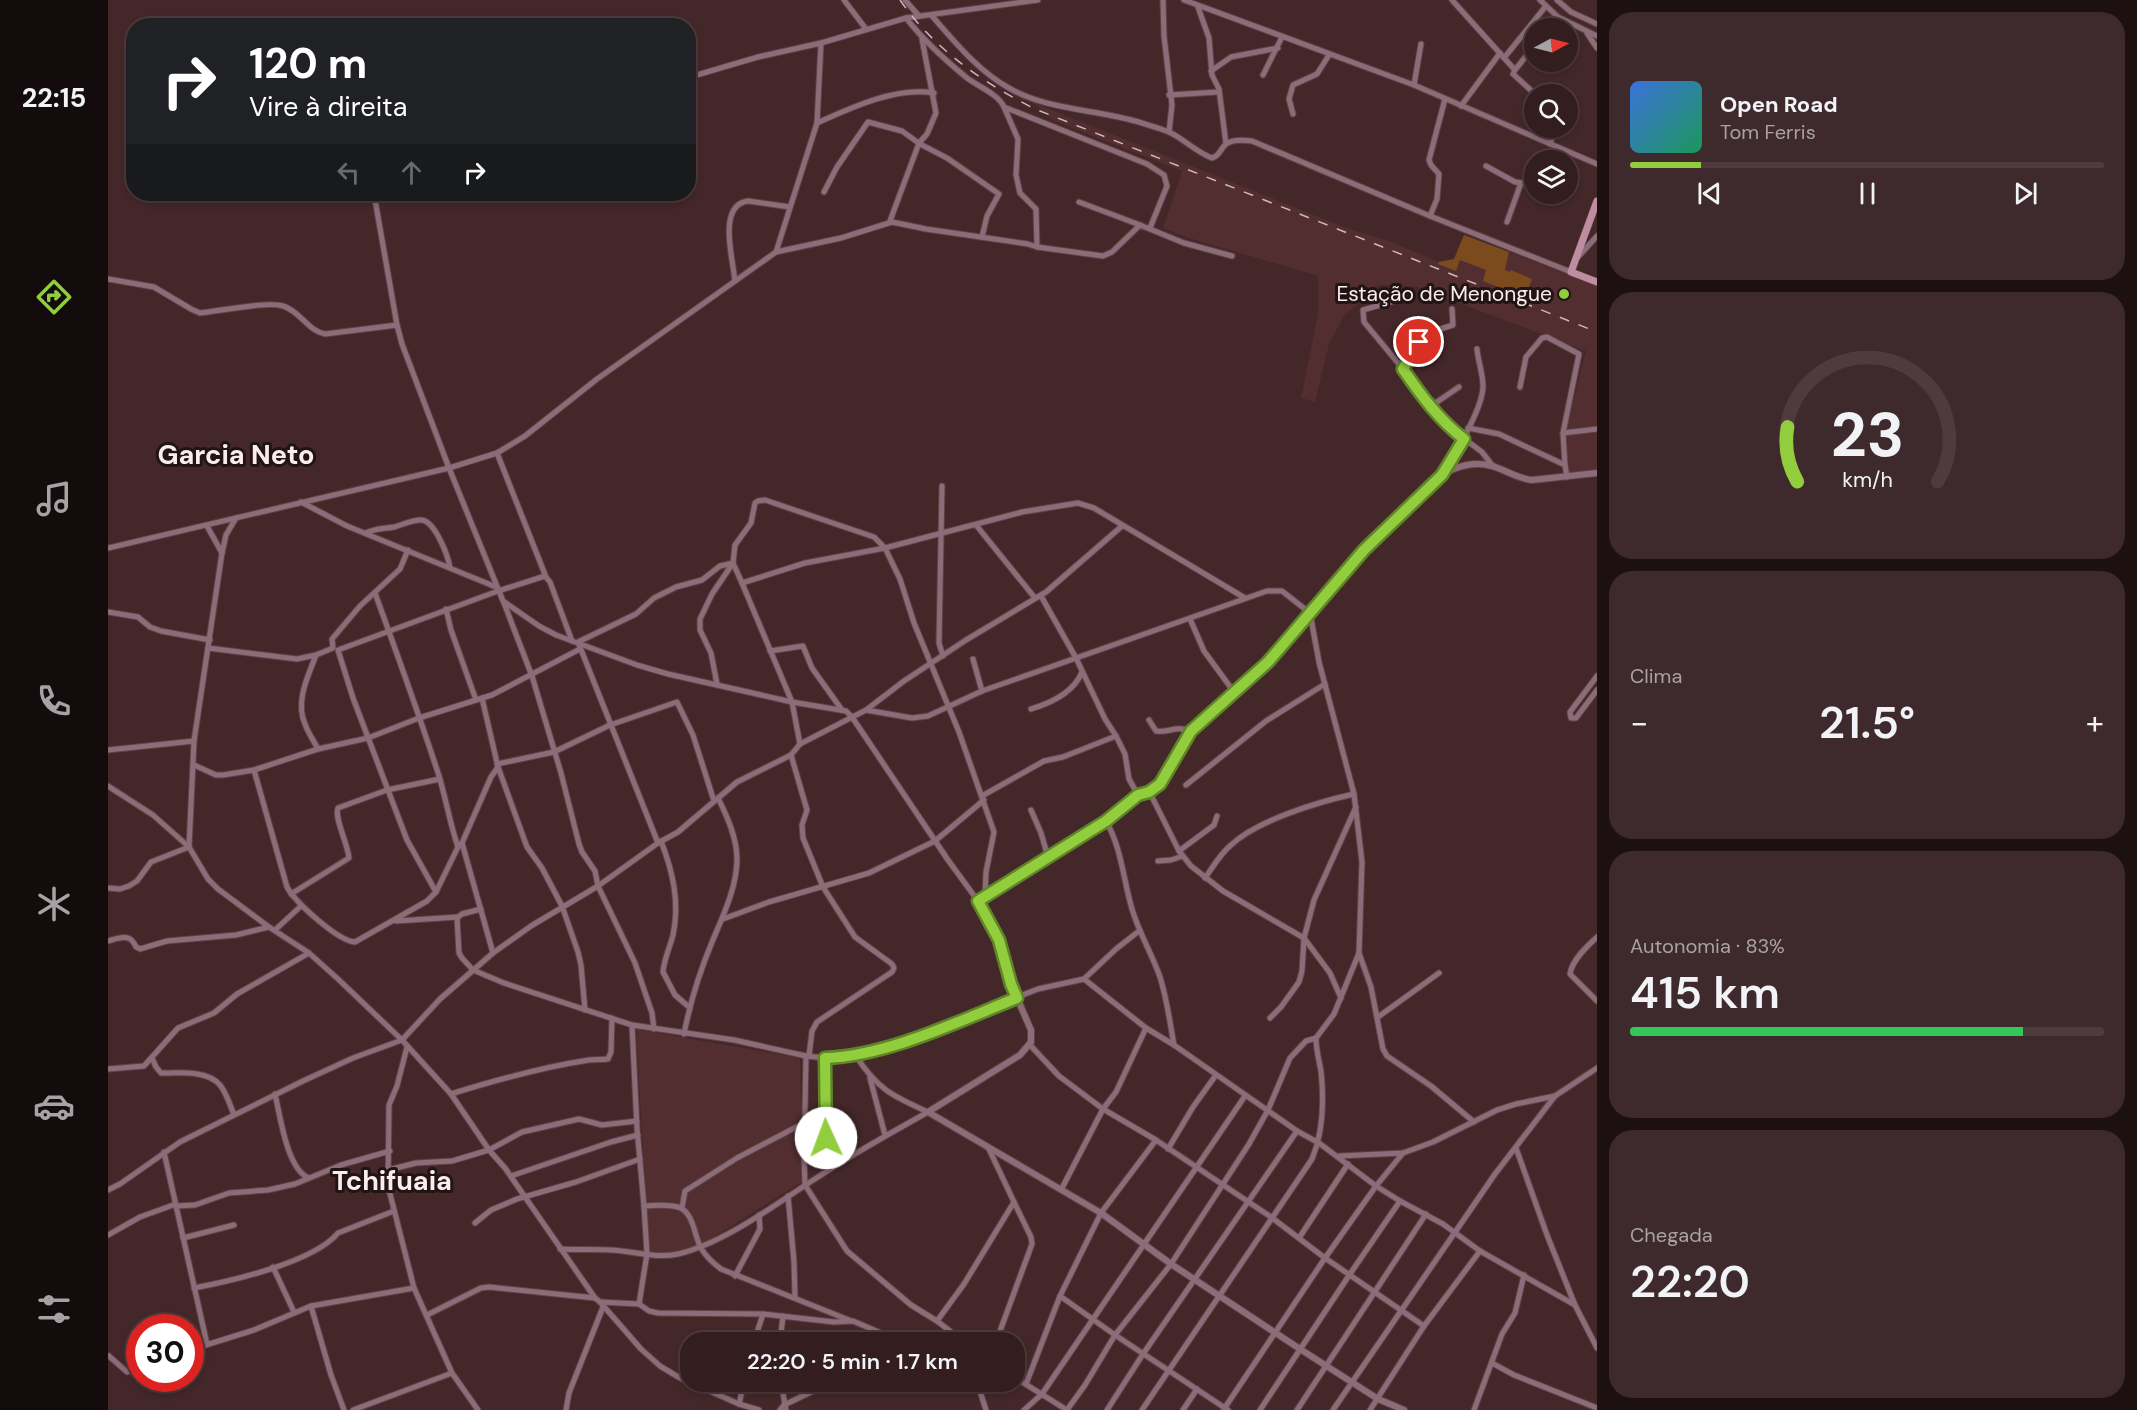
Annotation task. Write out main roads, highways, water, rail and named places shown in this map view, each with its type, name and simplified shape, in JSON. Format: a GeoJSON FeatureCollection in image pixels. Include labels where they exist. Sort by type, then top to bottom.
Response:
{"type":"FeatureCollection","features":[{"type":"Feature","properties":{"kind":"main road"},"geometry":{"type":"LineString","coordinates":[[1597,201],[1570,272],[1597,282]]}},
{"type":"Feature","properties":{"kind":"railway"},"geometry":{"type":"LineString","coordinates":[[900,0],[928,34],[960,63],[997,88],[1035,109],[1597,332]]}},
{"type":"Feature","properties":{"kind":"place","name":"Estação de Menongue"},"geometry":{"type":"Point","coordinates":[1564,294]}},
{"type":"Feature","properties":{"kind":"district","name":"Garcia Neto"},"geometry":{"type":"Point","coordinates":[236,455]}},
{"type":"Feature","properties":{"kind":"district","name":"Tchifuaia"},"geometry":{"type":"Point","coordinates":[392,1181]}}]}
